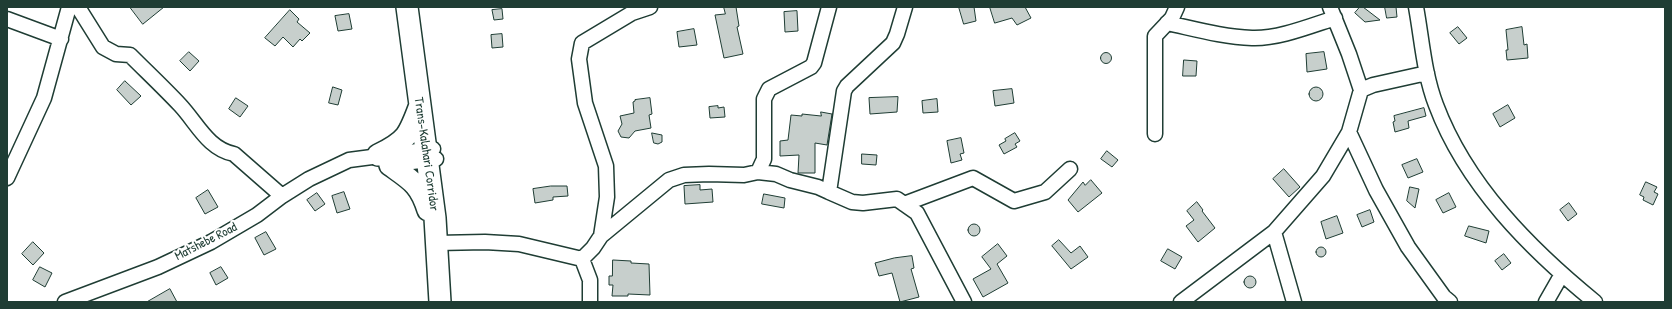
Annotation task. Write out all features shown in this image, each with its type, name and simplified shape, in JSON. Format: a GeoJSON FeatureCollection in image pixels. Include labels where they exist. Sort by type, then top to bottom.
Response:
{"type":"FeatureCollection","features":[{"type":"Feature","properties":{"kind":"highway","name":"Trans-Kalahari Corridor"},"geometry":{"type":"LineString","coordinates":[[407,7],[420,105],[432,154]]}},
{"type":"Feature","properties":{"kind":"highway","name":"Trans-Kalahari Corridor"},"geometry":{"type":"LineString","coordinates":[[416,7],[446,284],[444,302]]}},
{"type":"Feature","properties":{"kind":"highway"},"geometry":{"type":"LineString","coordinates":[[420,105],[412,126],[404,140],[395,147],[384,160],[414,181],[424,197],[441,243]]}},
{"type":"Feature","properties":{"kind":"highway","name":"Trans-Kalahari Corridor"},"geometry":{"type":"LineString","coordinates":[[440,302],[441,243]]}},
{"type":"Feature","properties":{"kind":"street"},"geometry":{"type":"LineString","coordinates":[[7,178],[44,98],[62,39],[69,7]]}},
{"type":"Feature","properties":{"kind":"street"},"geometry":{"type":"LineString","coordinates":[[78,7],[103,47],[116,54],[130,55],[182,106],[204,136],[226,152],[234,154],[282,196]]}},
{"type":"Feature","properties":{"kind":"street"},"geometry":{"type":"LineString","coordinates":[[601,236],[606,197],[606,166],[585,103],[579,59],[582,43],[632,13],[650,7]]}},
{"type":"Feature","properties":{"kind":"street"},"geometry":{"type":"LineString","coordinates":[[758,172],[764,159],[764,99],[766,93],[769,89],[814,63],[828,7]]}},
{"type":"Feature","properties":{"kind":"street"},"geometry":{"type":"LineString","coordinates":[[829,192],[844,91],[847,86],[893,43],[905,7]]}},
{"type":"Feature","properties":{"kind":"street"},"geometry":{"type":"LineString","coordinates":[[1155,134],[1155,36],[1172,18],[1177,7]]}},
{"type":"Feature","properties":{"kind":"street"},"geometry":{"type":"LineString","coordinates":[[1416,7],[1426,73],[1436,104],[1449,136],[1472,173],[1492,201],[1526,241],[1595,302]]}},
{"type":"Feature","properties":{"kind":"street"},"geometry":{"type":"LineString","coordinates":[[1167,23],[1233,36],[1252,38],[1272,36],[1333,13],[1361,90],[1348,132],[1323,176],[1274,232],[1181,302]]}},
{"type":"Feature","properties":{"kind":"street"},"geometry":{"type":"LineString","coordinates":[[7,18],[62,39]]}},
{"type":"Feature","properties":{"kind":"street"},"geometry":{"type":"LineString","coordinates":[[1361,90],[1374,85],[1426,73]]}},
{"type":"Feature","properties":{"kind":"street"},"geometry":{"type":"LineString","coordinates":[[1348,132],[1376,190],[1408,247],[1444,297],[1450,302]]}},
{"type":"Feature","properties":{"kind":"street"},"geometry":{"type":"LineString","coordinates":[[244,223],[309,179],[341,163],[384,160],[432,154]]}},
{"type":"Feature","properties":{"kind":"street","name":"Matshebe Road"},"geometry":{"type":"LineString","coordinates":[[110,286],[158,267],[211,242],[341,163]]}},
{"type":"Feature","properties":{"kind":"street"},"geometry":{"type":"LineString","coordinates":[[904,204],[973,178],[1014,201],[1045,192],[1070,169]]}},
{"type":"Feature","properties":{"kind":"street"},"geometry":{"type":"LineString","coordinates":[[582,259],[593,248],[601,236],[668,180],[684,175],[744,175],[758,172],[776,174],[790,180],[818,187],[852,202],[863,203],[897,199],[917,213],[964,302]]}},
{"type":"Feature","properties":{"kind":"street"},"geometry":{"type":"LineString","coordinates":[[1274,232],[1294,302]]}},
{"type":"Feature","properties":{"kind":"street"},"geometry":{"type":"LineString","coordinates":[[441,243],[485,242],[519,244],[582,259]]}},
{"type":"Feature","properties":{"kind":"street"},"geometry":{"type":"LineString","coordinates":[[582,259],[590,280],[590,302]]}},
{"type":"Feature","properties":{"kind":"street"},"geometry":{"type":"LineString","coordinates":[[1546,302],[1562,274]]}},
{"type":"Feature","properties":{"kind":"street"},"geometry":{"type":"LineString","coordinates":[[61,302],[110,286]]}},
{"type":"Feature","properties":{"kind":"street"},"geometry":{"type":"LineString","coordinates":[[65,302],[110,286]]}},
{"type":"Feature","properties":{"kind":"building"},"geometry":{"type":"Polygon","coordinates":[[[130,7],[164,7],[143,24],[130,7]]]}},
{"type":"Feature","properties":{"kind":"building"},"geometry":{"type":"Polygon","coordinates":[[[724,7],[736,7],[739,26],[737,27],[743,54],[724,58],[715,15],[725,14],[724,7]]]}},
{"type":"Feature","properties":{"kind":"building"},"geometry":{"type":"Polygon","coordinates":[[[959,7],[974,7],[976,21],[964,24],[959,7]]]}},
{"type":"Feature","properties":{"kind":"building"},"geometry":{"type":"Polygon","coordinates":[[[990,7],[1025,7],[1031,18],[1017,25],[1012,18],[995,23],[990,7]]]}},
{"type":"Feature","properties":{"kind":"building"},"geometry":{"type":"Polygon","coordinates":[[[1360,7],[1363,7],[1380,20],[1365,22],[1355,13],[1360,7]]]}},
{"type":"Feature","properties":{"kind":"building"},"geometry":{"type":"Polygon","coordinates":[[[1385,7],[1396,7],[1397,17],[1387,18],[1385,7]]]}},
{"type":"Feature","properties":{"kind":"building"},"geometry":{"type":"Polygon","coordinates":[[[502,9],[503,19],[494,20],[492,10],[502,9]]]}},
{"type":"Feature","properties":{"kind":"building"},"geometry":{"type":"Polygon","coordinates":[[[290,10],[299,19],[297,22],[310,33],[302,41],[300,39],[293,47],[283,37],[275,46],[265,38],[290,10]]]}},
{"type":"Feature","properties":{"kind":"building"},"geometry":{"type":"Polygon","coordinates":[[[797,11],[798,31],[785,32],[784,12],[797,11]]]}},
{"type":"Feature","properties":{"kind":"building"},"geometry":{"type":"Polygon","coordinates":[[[349,14],[352,29],[338,31],[335,16],[349,14]]]}},
{"type":"Feature","properties":{"kind":"building"},"geometry":{"type":"Polygon","coordinates":[[[1458,27],[1467,38],[1459,44],[1450,33],[1458,27]]]}},
{"type":"Feature","properties":{"kind":"building"},"geometry":{"type":"Polygon","coordinates":[[[1522,27],[1524,45],[1527,44],[1528,58],[1507,60],[1506,50],[1508,50],[1506,30],[1522,27]]]}},
{"type":"Feature","properties":{"kind":"building"},"geometry":{"type":"Polygon","coordinates":[[[694,29],[697,45],[679,47],[677,32],[694,29]]]}},
{"type":"Feature","properties":{"kind":"building"},"geometry":{"type":"Polygon","coordinates":[[[502,34],[503,47],[492,48],[491,35],[502,34]]]}},
{"type":"Feature","properties":{"kind":"building"},"geometry":{"type":"Polygon","coordinates":[[[189,52],[199,61],[190,71],[180,61],[189,52]]]}},
{"type":"Feature","properties":{"kind":"building"},"geometry":{"type":"Polygon","coordinates":[[[1324,52],[1327,69],[1307,72],[1306,54],[1324,52]]]}},
{"type":"Feature","properties":{"kind":"building"},"geometry":{"type":"Polygon","coordinates":[[[1104,53],[1108,53],[1110,54],[1110,62],[1104,63],[1101,60],[1101,56],[1104,53]]]}},
{"type":"Feature","properties":{"kind":"building"},"geometry":{"type":"Polygon","coordinates":[[[1184,60],[1197,61],[1196,76],[1183,76],[1184,60]]]}},
{"type":"Feature","properties":{"kind":"building"},"geometry":{"type":"Polygon","coordinates":[[[125,81],[141,96],[131,105],[117,90],[125,81]]]}},
{"type":"Feature","properties":{"kind":"building"},"geometry":{"type":"Polygon","coordinates":[[[333,87],[342,90],[338,105],[329,103],[333,87]]]}},
{"type":"Feature","properties":{"kind":"building"},"geometry":{"type":"Polygon","coordinates":[[[1316,87],[1321,89],[1323,94],[1321,99],[1316,101],[1311,99],[1309,94],[1311,89],[1316,87]]]}},
{"type":"Feature","properties":{"kind":"building"},"geometry":{"type":"Polygon","coordinates":[[[1012,89],[1014,103],[995,106],[993,91],[1012,89]]]}},
{"type":"Feature","properties":{"kind":"building"},"geometry":{"type":"Polygon","coordinates":[[[898,97],[897,112],[870,114],[869,98],[898,97]]]}},
{"type":"Feature","properties":{"kind":"building"},"geometry":{"type":"Polygon","coordinates":[[[236,98],[248,106],[240,117],[229,109],[236,98]]]}},
{"type":"Feature","properties":{"kind":"building"},"geometry":{"type":"Polygon","coordinates":[[[650,98],[652,114],[649,115],[651,128],[635,131],[629,138],[621,137],[618,131],[622,124],[620,116],[634,113],[633,102],[635,100],[650,98]]]}},
{"type":"Feature","properties":{"kind":"building"},"geometry":{"type":"Polygon","coordinates":[[[937,99],[938,112],[923,113],[922,101],[937,99]]]}},
{"type":"Feature","properties":{"kind":"building"},"geometry":{"type":"Polygon","coordinates":[[[1508,105],[1515,118],[1500,127],[1493,114],[1508,105]]]}},
{"type":"Feature","properties":{"kind":"building"},"geometry":{"type":"Polygon","coordinates":[[[718,106],[718,108],[724,107],[725,117],[710,118],[709,107],[718,106]]]}},
{"type":"Feature","properties":{"kind":"building"},"geometry":{"type":"Polygon","coordinates":[[[1424,108],[1426,116],[1408,121],[1409,128],[1395,132],[1393,122],[1395,121],[1394,116],[1424,108]]]}},
{"type":"Feature","properties":{"kind":"building"},"geometry":{"type":"Polygon","coordinates":[[[821,112],[832,114],[827,145],[815,143],[815,173],[798,173],[799,155],[780,156],[780,141],[788,140],[791,115],[802,116],[802,114],[821,116],[821,112]]]}},
{"type":"Feature","properties":{"kind":"building"},"geometry":{"type":"Polygon","coordinates":[[[652,133],[662,135],[662,142],[658,144],[654,143],[652,133]]]}},
{"type":"Feature","properties":{"kind":"building"},"geometry":{"type":"Polygon","coordinates":[[[1015,133],[1020,141],[1015,144],[1017,147],[1004,154],[999,145],[1015,133]]]}},
{"type":"Feature","properties":{"kind":"building"},"geometry":{"type":"Polygon","coordinates":[[[961,138],[964,153],[960,154],[962,160],[951,163],[947,141],[961,138]]]}},
{"type":"Feature","properties":{"kind":"building"},"geometry":{"type":"Polygon","coordinates":[[[1107,151],[1118,160],[1112,167],[1101,159],[1107,151]]]}},
{"type":"Feature","properties":{"kind":"building"},"geometry":{"type":"Polygon","coordinates":[[[862,154],[877,155],[876,165],[862,164],[862,154]]]}},
{"type":"Feature","properties":{"kind":"building"},"geometry":{"type":"Polygon","coordinates":[[[1417,159],[1423,172],[1408,178],[1402,165],[1417,159]]]}},
{"type":"Feature","properties":{"kind":"building"},"geometry":{"type":"Polygon","coordinates":[[[1284,169],[1300,187],[1289,197],[1273,179],[1284,169]]]}},
{"type":"Feature","properties":{"kind":"building"},"geometry":{"type":"Polygon","coordinates":[[[1091,180],[1102,193],[1078,212],[1068,200],[1083,182],[1085,185],[1091,180]]]}},
{"type":"Feature","properties":{"kind":"building"},"geometry":{"type":"Polygon","coordinates":[[[1646,182],[1657,187],[1654,192],[1658,194],[1653,205],[1643,200],[1644,197],[1640,195],[1646,182]]]}},
{"type":"Feature","properties":{"kind":"building"},"geometry":{"type":"Polygon","coordinates":[[[700,185],[700,190],[712,189],[713,202],[685,204],[684,186],[700,185]]]}},
{"type":"Feature","properties":{"kind":"building"},"geometry":{"type":"Polygon","coordinates":[[[551,186],[567,186],[568,196],[553,197],[553,200],[535,203],[533,189],[551,186]]]}},
{"type":"Feature","properties":{"kind":"building"},"geometry":{"type":"Polygon","coordinates":[[[1410,187],[1419,189],[1415,208],[1407,201],[1410,187]]]}},
{"type":"Feature","properties":{"kind":"building"},"geometry":{"type":"Polygon","coordinates":[[[208,190],[218,207],[205,214],[196,198],[208,190]]]}},
{"type":"Feature","properties":{"kind":"building"},"geometry":{"type":"Polygon","coordinates":[[[344,192],[350,209],[337,213],[332,196],[344,192]]]}},
{"type":"Feature","properties":{"kind":"building"},"geometry":{"type":"Polygon","coordinates":[[[317,193],[325,204],[315,211],[307,200],[317,193]]]}},
{"type":"Feature","properties":{"kind":"building"},"geometry":{"type":"Polygon","coordinates":[[[1449,193],[1456,207],[1443,213],[1436,200],[1449,193]]]}},
{"type":"Feature","properties":{"kind":"building"},"geometry":{"type":"Polygon","coordinates":[[[764,194],[785,198],[784,208],[762,204],[764,194]]]}},
{"type":"Feature","properties":{"kind":"building"},"geometry":{"type":"Polygon","coordinates":[[[1197,202],[1215,228],[1198,242],[1186,226],[1194,220],[1187,211],[1197,202]]]}},
{"type":"Feature","properties":{"kind":"building"},"geometry":{"type":"Polygon","coordinates":[[[1569,203],[1577,214],[1568,221],[1560,210],[1569,203]]]}},
{"type":"Feature","properties":{"kind":"building"},"geometry":{"type":"Polygon","coordinates":[[[1370,210],[1374,222],[1362,227],[1357,215],[1370,210]]]}},
{"type":"Feature","properties":{"kind":"building"},"geometry":{"type":"Polygon","coordinates":[[[1337,216],[1343,233],[1326,239],[1321,222],[1337,216]]]}},
{"type":"Feature","properties":{"kind":"building"},"geometry":{"type":"Polygon","coordinates":[[[974,224],[978,226],[980,230],[978,234],[974,236],[970,234],[968,230],[970,226],[974,224]]]}},
{"type":"Feature","properties":{"kind":"building"},"geometry":{"type":"Polygon","coordinates":[[[1469,226],[1489,231],[1486,243],[1465,236],[1469,226]]]}},
{"type":"Feature","properties":{"kind":"building"},"geometry":{"type":"Polygon","coordinates":[[[266,232],[276,249],[264,255],[255,238],[266,232]]]}},
{"type":"Feature","properties":{"kind":"building"},"geometry":{"type":"Polygon","coordinates":[[[1059,240],[1071,253],[1080,246],[1088,257],[1071,269],[1052,246],[1059,240]]]}},
{"type":"Feature","properties":{"kind":"building"},"geometry":{"type":"Polygon","coordinates":[[[33,242],[44,253],[33,265],[22,254],[33,242]]]}},
{"type":"Feature","properties":{"kind":"building"},"geometry":{"type":"Polygon","coordinates":[[[998,244],[1007,256],[997,264],[1008,283],[983,297],[973,279],[991,269],[982,257],[998,244]]]}},
{"type":"Feature","properties":{"kind":"building"},"geometry":{"type":"Polygon","coordinates":[[[1319,247],[1323,247],[1325,248],[1325,256],[1319,257],[1316,254],[1316,250],[1319,247]]]}},
{"type":"Feature","properties":{"kind":"building"},"geometry":{"type":"Polygon","coordinates":[[[1168,249],[1182,257],[1175,269],[1161,261],[1168,249]]]}},
{"type":"Feature","properties":{"kind":"building"},"geometry":{"type":"Polygon","coordinates":[[[1504,254],[1511,263],[1502,270],[1495,261],[1504,254]]]}},
{"type":"Feature","properties":{"kind":"building"},"geometry":{"type":"Polygon","coordinates":[[[912,256],[914,268],[911,269],[919,297],[900,302],[892,273],[879,276],[875,263],[894,258],[912,256]]]}},
{"type":"Feature","properties":{"kind":"building"},"geometry":{"type":"Polygon","coordinates":[[[613,260],[649,264],[650,295],[628,294],[628,296],[612,296],[613,285],[609,285],[609,276],[612,276],[613,260]]]}},
{"type":"Feature","properties":{"kind":"building"},"geometry":{"type":"Polygon","coordinates":[[[40,267],[52,273],[45,287],[33,280],[40,267]]]}},
{"type":"Feature","properties":{"kind":"building"},"geometry":{"type":"Polygon","coordinates":[[[221,267],[228,278],[216,285],[210,273],[221,267]]]}},
{"type":"Feature","properties":{"kind":"building"},"geometry":{"type":"Polygon","coordinates":[[[1250,276],[1254,278],[1256,282],[1254,286],[1250,288],[1246,286],[1244,282],[1246,278],[1250,276]]]}},
{"type":"Feature","properties":{"kind":"building"},"geometry":{"type":"Polygon","coordinates":[[[170,289],[177,302],[147,302],[170,289]]]}}]}
